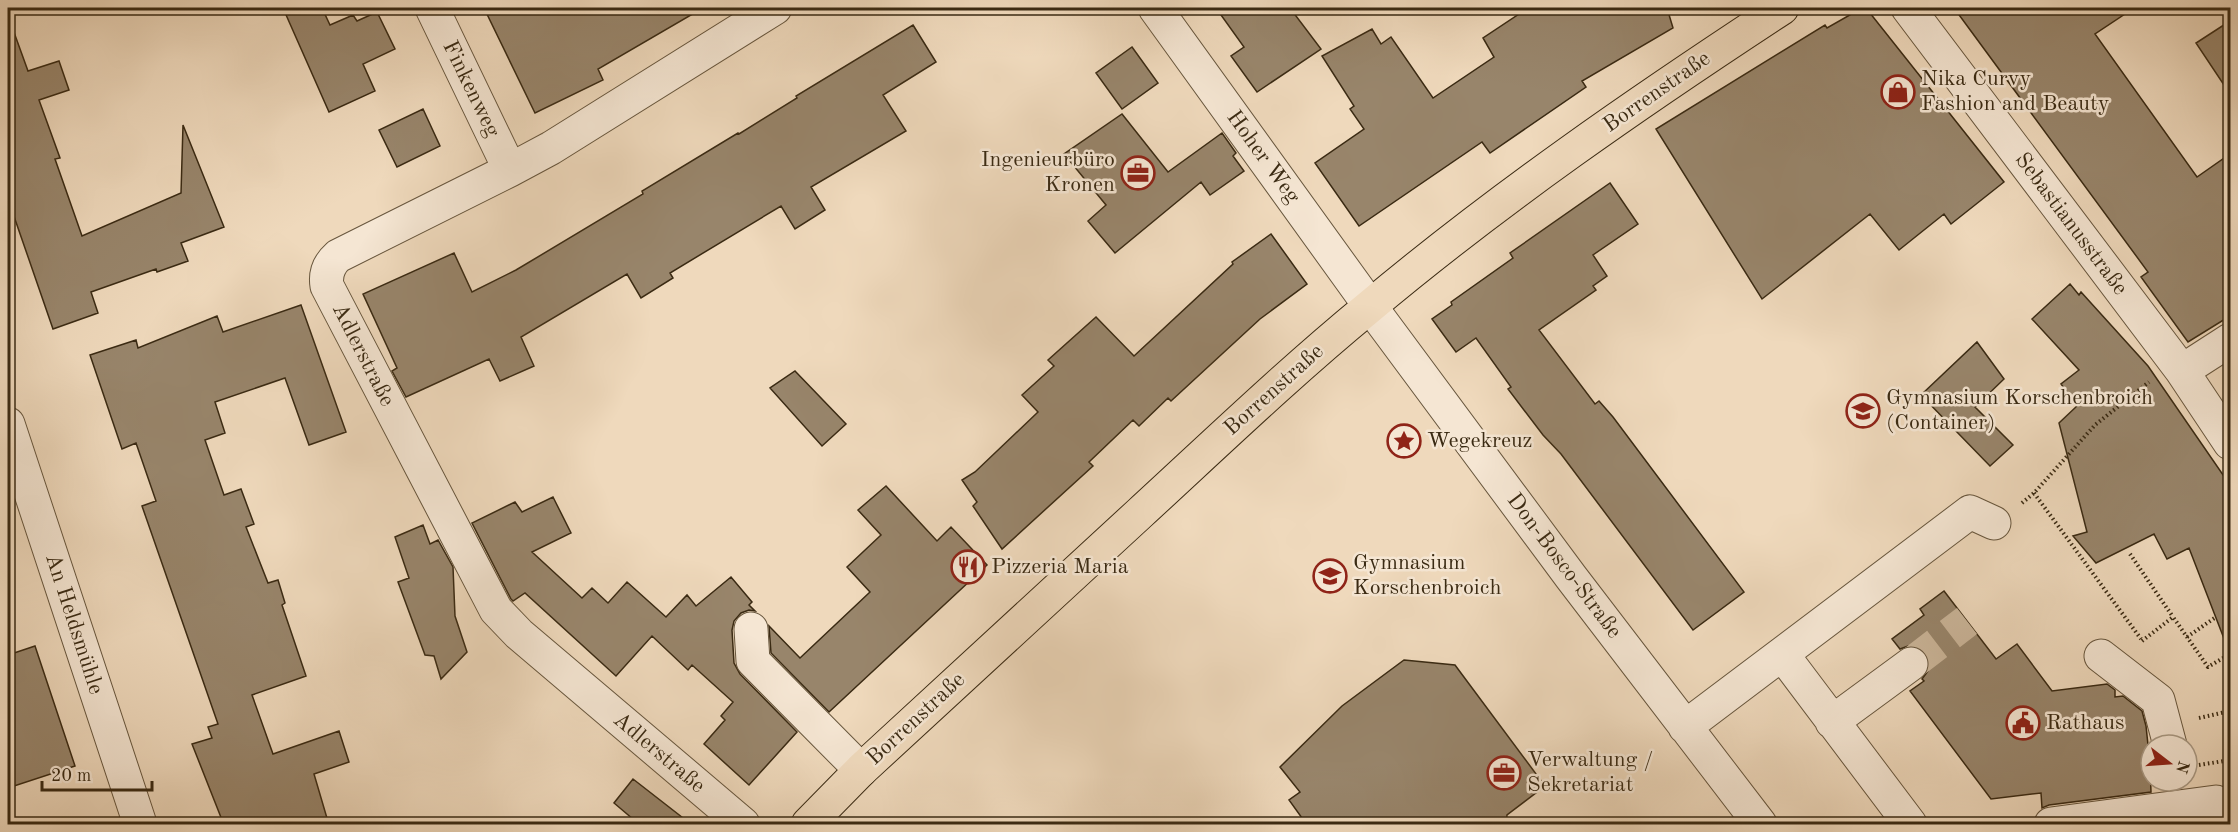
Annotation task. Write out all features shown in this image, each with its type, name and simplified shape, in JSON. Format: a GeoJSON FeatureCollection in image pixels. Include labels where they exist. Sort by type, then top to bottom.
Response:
{"type":"FeatureCollection","features":[{"type":"Feature","properties":{"kind":"main road","name":"Borrenstraße"},"geometry":{"type":"LineString","coordinates":[[808,825],[861,770],[1277,387],[1370,306],[1469,227],[1560,160],[1694,66],[1782,8]]}},
{"type":"Feature","properties":{"kind":"street","name":"Finkenweg"},"geometry":{"type":"LineString","coordinates":[[432,8],[510,170]]}},
{"type":"Feature","properties":{"kind":"street","name":"Adlerstraße"},"geometry":{"type":"LineString","coordinates":[[743,825],[503,619],[490,600],[327,286],[326,279],[329,267],[338,256],[550,148],[775,8]]}},
{"type":"Feature","properties":{"kind":"street","name":"Hoher Weg"},"geometry":{"type":"LineString","coordinates":[[1155,8],[1370,306]]}},
{"type":"Feature","properties":{"kind":"street","name":"Sebastianusstraße"},"geometry":{"type":"LineString","coordinates":[[1908,8],[2182,371],[2230,443]]}},
{"type":"Feature","properties":{"kind":"street","name":"Don-Bosco-Straße"},"geometry":{"type":"LineString","coordinates":[[1370,306],[1571,577],[1760,825]]}},
{"type":"Feature","properties":{"kind":"street"},"geometry":{"type":"LineString","coordinates":[[2182,371],[2230,340]]}},
{"type":"Feature","properties":{"kind":"street","name":"An Heldsmühle"},"geometry":{"type":"LineString","coordinates":[[8,424],[140,825]]}},
{"type":"Feature","properties":{"kind":"street"},"geometry":{"type":"LineString","coordinates":[[1685,727],[1970,512],[1994,523]]}},
{"type":"Feature","properties":{"kind":"street"},"geometry":{"type":"LineString","coordinates":[[751,629],[753,661],[861,770]]}},
{"type":"Feature","properties":{"kind":"street"},"geometry":{"type":"LineString","coordinates":[[1782,654],[1910,825]]}},
{"type":"Feature","properties":{"kind":"street"},"geometry":{"type":"LineString","coordinates":[[2101,656],[2158,700],[2167,733]]}},
{"type":"Feature","properties":{"kind":"street"},"geometry":{"type":"LineString","coordinates":[[1832,722],[1911,664]]}},
{"type":"Feature","properties":{"kind":"street"},"geometry":{"type":"LineString","coordinates":[[2051,825],[2216,802]]}},
{"type":"Feature","properties":{"kind":"path"},"geometry":{"type":"LineString","coordinates":[[1994,523],[2034,494],[2095,425],[2159,374],[2182,371]]}},
{"type":"Feature","properties":{"kind":"path"},"geometry":{"type":"LineString","coordinates":[[2034,494],[2145,647]]}},
{"type":"Feature","properties":{"kind":"path"},"geometry":{"type":"LineString","coordinates":[[2130,554],[2208,667],[2230,655]]}},
{"type":"Feature","properties":{"kind":"path"},"geometry":{"type":"LineString","coordinates":[[2142,641],[2173,617]]}},
{"type":"Feature","properties":{"kind":"path"},"geometry":{"type":"LineString","coordinates":[[2187,637],[2216,617]]}},
{"type":"Feature","properties":{"kind":"path"},"geometry":{"type":"LineString","coordinates":[[2199,765],[2230,760]]}},
{"type":"Feature","properties":{"kind":"building"},"geometry":{"type":"Polygon","coordinates":[[[283,8],[322,8],[330,25],[353,15],[357,21],[377,12],[395,49],[363,64],[375,91],[329,112],[283,8]]]}},
{"type":"Feature","properties":{"kind":"building"},"geometry":{"type":"Polygon","coordinates":[[[484,8],[703,8],[598,69],[603,80],[535,113],[484,8]]]}},
{"type":"Feature","properties":{"kind":"building"},"geometry":{"type":"Polygon","coordinates":[[[1216,8],[1290,8],[1321,49],[1257,92],[1231,56],[1244,47],[1216,8]]]}},
{"type":"Feature","properties":{"kind":"building"},"geometry":{"type":"Polygon","coordinates":[[[1528,8],[1667,8],[1673,28],[1582,81],[1586,87],[1490,153],[1482,142],[1359,226],[1315,163],[1364,129],[1350,109],[1354,106],[1322,56],[1372,29],[1381,44],[1391,37],[1433,98],[1494,57],[1483,38],[1528,8]]]}},
{"type":"Feature","properties":{"kind":"building"},"geometry":{"type":"Polygon","coordinates":[[[1862,8],[1866,8],[2004,182],[1951,224],[1944,214],[1899,250],[1870,214],[1762,299],[1656,129],[1825,25],[1827,28],[1862,8]]]}},
{"type":"Feature","properties":{"kind":"building"},"geometry":{"type":"Polygon","coordinates":[[[1954,8],[2134,8],[2095,34],[2197,177],[2230,154],[2230,316],[2188,342],[2141,277],[2148,272],[1954,8]]]}},
{"type":"Feature","properties":{"kind":"building"},"geometry":{"type":"Polygon","coordinates":[[[2230,21],[2230,94],[2196,43],[2230,21]]]}},
{"type":"Feature","properties":{"kind":"building"},"geometry":{"type":"Polygon","coordinates":[[[11,24],[28,71],[59,61],[69,90],[39,100],[60,158],[55,159],[82,236],[181,193],[183,125],[224,227],[181,243],[188,261],[157,272],[156,269],[91,292],[98,313],[53,329],[8,199],[8,25],[11,24]]]}},
{"type":"Feature","properties":{"kind":"building"},"geometry":{"type":"Polygon","coordinates":[[[913,25],[936,62],[883,95],[906,131],[811,187],[825,210],[795,229],[781,206],[670,273],[673,278],[641,298],[627,274],[521,337],[534,366],[500,381],[489,359],[406,397],[392,371],[397,368],[363,294],[454,253],[472,292],[516,270],[643,194],[642,191],[739,134],[797,98],[796,96],[913,25]]]}},
{"type":"Feature","properties":{"kind":"building"},"geometry":{"type":"Polygon","coordinates":[[[1132,47],[1158,83],[1122,109],[1096,73],[1132,47]]]}},
{"type":"Feature","properties":{"kind":"building"},"geometry":{"type":"Polygon","coordinates":[[[423,109],[440,146],[397,167],[379,130],[423,109]]]}},
{"type":"Feature","properties":{"kind":"building"},"geometry":{"type":"Polygon","coordinates":[[[1122,114],[1168,172],[1222,133],[1236,153],[1233,156],[1244,171],[1210,195],[1201,182],[1115,253],[1088,221],[1106,205],[1064,154],[1122,114]]]}},
{"type":"Feature","properties":{"kind":"building"},"geometry":{"type":"Polygon","coordinates":[[[1610,183],[1638,224],[1593,255],[1607,276],[1593,286],[1596,290],[1539,330],[1595,404],[1599,401],[1613,417],[1744,592],[1693,630],[1561,454],[1543,435],[1508,389],[1511,387],[1476,338],[1456,352],[1432,319],[1452,305],[1451,302],[1513,258],[1510,253],[1610,183]]]}},
{"type":"Feature","properties":{"kind":"building"},"geometry":{"type":"Polygon","coordinates":[[[1271,234],[1307,284],[1260,319],[1171,401],[1168,398],[1139,426],[1133,420],[1089,462],[1093,466],[1002,549],[973,506],[977,502],[962,480],[975,472],[1038,412],[1022,395],[1054,366],[1048,360],[1096,317],[1134,356],[1233,264],[1232,262],[1271,234]]]}},
{"type":"Feature","properties":{"kind":"building"},"geometry":{"type":"Polygon","coordinates":[[[2070,284],[2079,295],[2081,292],[2148,366],[2230,485],[2230,648],[2228,649],[2189,548],[2167,559],[2154,534],[2096,563],[2073,536],[2087,532],[2059,423],[2077,406],[2061,384],[2079,370],[2032,319],[2070,284]]]}},
{"type":"Feature","properties":{"kind":"building"},"geometry":{"type":"Polygon","coordinates":[[[301,305],[346,432],[309,445],[285,378],[215,402],[225,433],[205,440],[224,495],[241,489],[254,524],[246,527],[268,583],[278,580],[285,603],[282,605],[306,676],[252,695],[273,754],[339,731],[349,762],[314,774],[329,825],[224,825],[192,744],[212,738],[208,727],[218,724],[142,506],[156,501],[136,443],[122,449],[90,355],[136,340],[138,348],[217,316],[223,332],[301,305]]]}},
{"type":"Feature","properties":{"kind":"building"},"geometry":{"type":"Polygon","coordinates":[[[1977,342],[2004,379],[1975,407],[2013,445],[1990,466],[1921,395],[1977,342]]]}},
{"type":"Feature","properties":{"kind":"building"},"geometry":{"type":"Polygon","coordinates":[[[795,371],[846,424],[822,446],[770,388],[795,371]]]}},
{"type":"Feature","properties":{"kind":"building"},"geometry":{"type":"Polygon","coordinates":[[[886,486],[937,541],[951,527],[987,565],[829,712],[771,653],[769,626],[800,658],[870,592],[847,567],[881,535],[858,510],[886,486]]]}},
{"type":"Feature","properties":{"kind":"building"},"geometry":{"type":"Polygon","coordinates":[[[553,497],[571,533],[532,552],[582,598],[592,588],[608,603],[627,582],[666,617],[687,595],[696,606],[731,577],[752,602],[749,605],[755,611],[749,610],[741,613],[734,621],[732,630],[734,663],[740,674],[797,732],[749,785],[704,744],[725,720],[721,716],[733,702],[692,665],[688,670],[652,636],[616,676],[525,593],[513,601],[511,599],[472,523],[515,502],[522,512],[553,497]]]}},
{"type":"Feature","properties":{"kind":"building"},"geometry":{"type":"Polygon","coordinates":[[[423,525],[430,544],[438,540],[453,567],[455,616],[467,652],[441,679],[434,656],[425,655],[398,582],[409,578],[395,537],[423,525]]]}},
{"type":"Feature","properties":{"kind":"building"},"geometry":{"type":"Polygon","coordinates":[[[1944,591],[1996,659],[2017,644],[2052,691],[2107,684],[2115,690],[2115,697],[2123,696],[2142,711],[2147,733],[2139,733],[2139,793],[2143,793],[2049,805],[2042,808],[2041,793],[1991,799],[1910,691],[1924,681],[1922,679],[1930,663],[1926,653],[1918,647],[1908,646],[1900,649],[1892,639],[1924,615],[1920,609],[1944,591]]]}},
{"type":"Feature","properties":{"kind":"building"},"geometry":{"type":"Polygon","coordinates":[[[35,646],[75,766],[8,788],[8,655],[35,646]]]}},
{"type":"Feature","properties":{"kind":"building"},"geometry":{"type":"Polygon","coordinates":[[[1404,660],[1455,665],[1545,786],[1507,815],[1506,825],[1307,825],[1289,800],[1300,792],[1280,767],[1342,706],[1404,660]]]}},
{"type":"Feature","properties":{"kind":"building"},"geometry":{"type":"Polygon","coordinates":[[[633,779],[692,825],[640,825],[614,803],[633,779]]]}},
{"type":"Feature","properties":{"kind":"tunnel"},"geometry":{"type":"LineString","coordinates":[[1911,664],[1967,621]]}},
{"type":"Feature","properties":{"kind":"place","name":"Nika Curvy Fashion and Beauty"},"geometry":{"type":"Point","coordinates":[1898,92]}},
{"type":"Feature","properties":{"kind":"place","name":"Ingenieurbüro Kronen"},"geometry":{"type":"Point","coordinates":[1138,173]}},
{"type":"Feature","properties":{"kind":"place","name":"Gymnasium Korschenbroich (Container)"},"geometry":{"type":"Point","coordinates":[1863,411]}},
{"type":"Feature","properties":{"kind":"place","name":"Wegekreuz"},"geometry":{"type":"Point","coordinates":[1404,441]}},
{"type":"Feature","properties":{"kind":"place","name":"Pizzeria Maria"},"geometry":{"type":"Point","coordinates":[968,567]}},
{"type":"Feature","properties":{"kind":"place","name":"Gymnasium Korschenbroich"},"geometry":{"type":"Point","coordinates":[1330,576]}},
{"type":"Feature","properties":{"kind":"place","name":"Rathaus"},"geometry":{"type":"Point","coordinates":[2023,723]}},
{"type":"Feature","properties":{"kind":"place","name":"Verwaltung / Sekretariat"},"geometry":{"type":"Point","coordinates":[1504,773]}}]}
